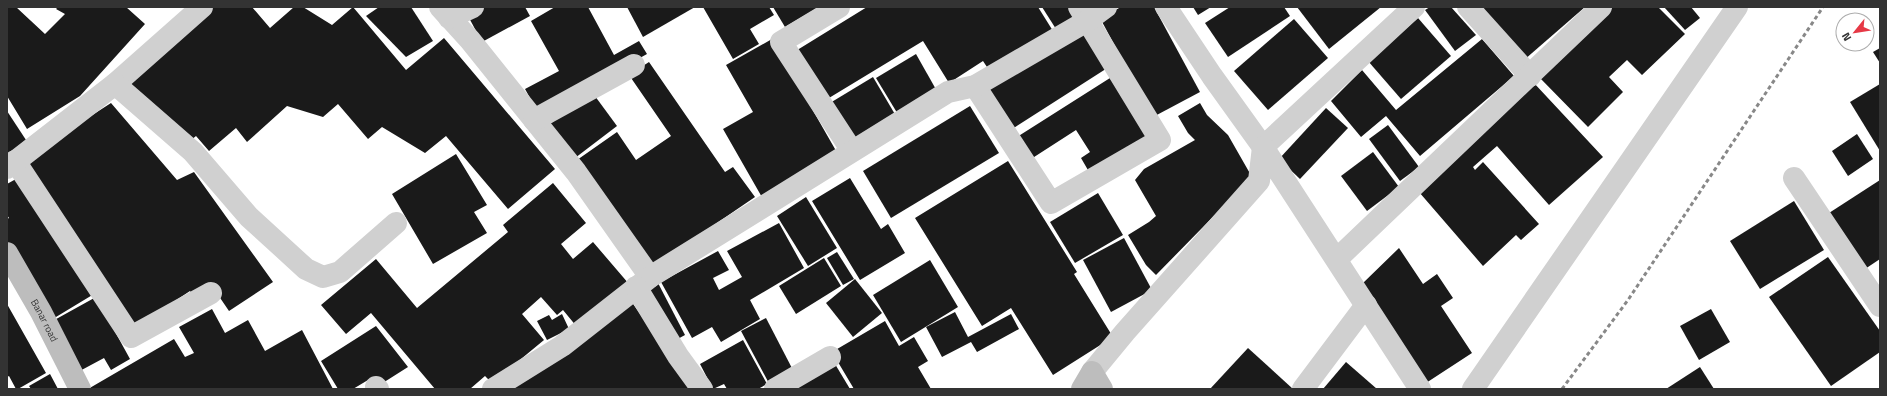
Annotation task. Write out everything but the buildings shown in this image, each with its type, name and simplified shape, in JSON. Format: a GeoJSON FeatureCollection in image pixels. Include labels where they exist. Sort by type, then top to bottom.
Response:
{"type":"FeatureCollection","features":[{"type":"Feature","properties":{"kind":"street"},"geometry":{"type":"LineString","coordinates":[[202,7],[115,84],[11,164],[131,337],[211,293]]}},
{"type":"Feature","properties":{"kind":"street"},"geometry":{"type":"LineString","coordinates":[[444,12],[473,7]]}},
{"type":"Feature","properties":{"kind":"street"},"geometry":{"type":"LineString","coordinates":[[840,7],[781,42],[852,151]]}},
{"type":"Feature","properties":{"kind":"street"},"geometry":{"type":"LineString","coordinates":[[493,389],[562,346],[643,282],[852,151],[948,92],[975,86],[1083,14],[1106,7]]}},
{"type":"Feature","properties":{"kind":"street"},"geometry":{"type":"LineString","coordinates":[[1166,7],[1212,76],[1263,147],[1420,389]]}},
{"type":"Feature","properties":{"kind":"street"},"geometry":{"type":"LineString","coordinates":[[1092,383],[1125,332],[1259,181],[1263,147],[1414,7]]}},
{"type":"Feature","properties":{"kind":"street"},"geometry":{"type":"LineString","coordinates":[[1468,7],[1530,76]]}},
{"type":"Feature","properties":{"kind":"street"},"geometry":{"type":"LineString","coordinates":[[1337,260],[1601,7]]}},
{"type":"Feature","properties":{"kind":"street"},"geometry":{"type":"LineString","coordinates":[[1473,389],[1736,7]]}},
{"type":"Feature","properties":{"kind":"street"},"geometry":{"type":"LineString","coordinates":[[444,12],[470,40],[576,172],[643,282],[678,356],[702,389]]}},
{"type":"Feature","properties":{"kind":"street"},"geometry":{"type":"LineString","coordinates":[[975,86],[1051,203],[1160,140],[1083,14]]}},
{"type":"Feature","properties":{"kind":"street"},"geometry":{"type":"LineString","coordinates":[[534,120],[634,65]]}},
{"type":"Feature","properties":{"kind":"street"},"geometry":{"type":"LineString","coordinates":[[115,84],[193,152],[249,217],[306,269],[323,277],[340,272],[396,223]]}},
{"type":"Feature","properties":{"kind":"street"},"geometry":{"type":"LineString","coordinates":[[1794,178],[1880,306]]}},
{"type":"Feature","properties":{"kind":"street","name":"Banar road"},"geometry":{"type":"LineString","coordinates":[[7,253],[41,312],[80,389]]}},
{"type":"Feature","properties":{"kind":"street"},"geometry":{"type":"LineString","coordinates":[[1303,389],[1366,305]]}},
{"type":"Feature","properties":{"kind":"street"},"geometry":{"type":"LineString","coordinates":[[775,389],[830,357]]}},
{"type":"Feature","properties":{"kind":"railway"},"geometry":{"type":"LineString","coordinates":[[1562,389],[1628,300],[1823,7]]}}]}
